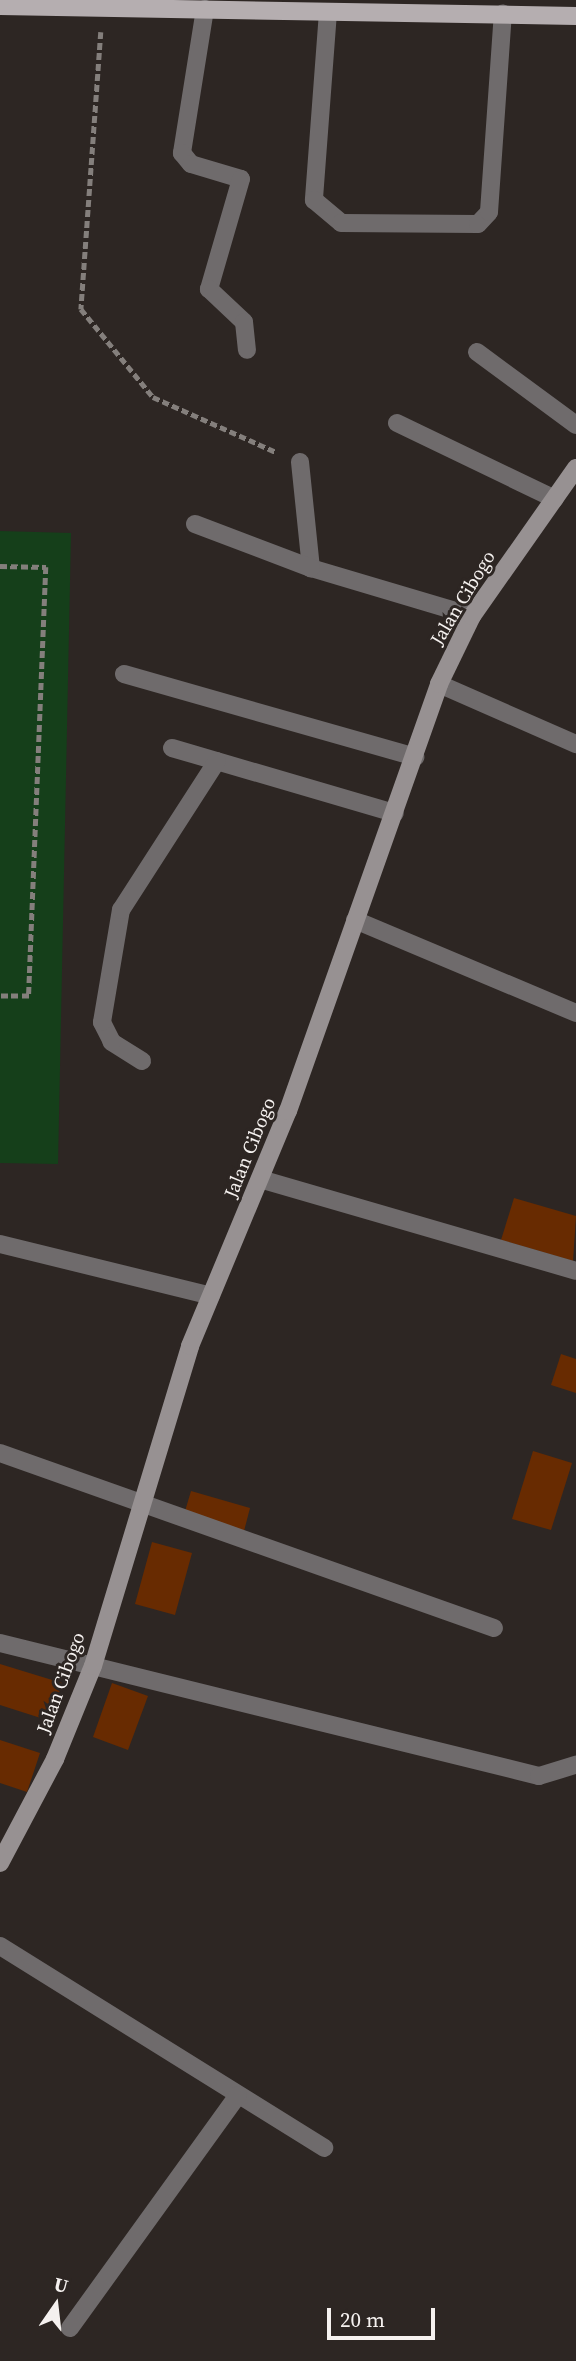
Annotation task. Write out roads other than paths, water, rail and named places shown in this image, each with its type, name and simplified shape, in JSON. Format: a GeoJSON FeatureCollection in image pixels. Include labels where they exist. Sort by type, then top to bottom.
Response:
{"type":"FeatureCollection","features":[{"type":"Feature","properties":{"kind":"main road"},"geometry":{"type":"LineString","coordinates":[[0,6],[576,16]]}},
{"type":"Feature","properties":{"kind":"street"},"geometry":{"type":"LineString","coordinates":[[205,9],[182,153],[191,164],[241,179],[209,289],[244,322],[247,350]]}},
{"type":"Feature","properties":{"kind":"street"},"geometry":{"type":"LineString","coordinates":[[328,12],[314,201],[341,223],[478,224],[489,212],[503,13]]}},
{"type":"Feature","properties":{"kind":"street"},"geometry":{"type":"LineString","coordinates":[[477,352],[576,425]]}},
{"type":"Feature","properties":{"kind":"street"},"geometry":{"type":"LineString","coordinates":[[397,423],[555,499]]}},
{"type":"Feature","properties":{"kind":"street"},"geometry":{"type":"LineString","coordinates":[[300,462],[311,568]]}},
{"type":"Feature","properties":{"kind":"street","name":"Jalan Cibogo"},"geometry":{"type":"LineString","coordinates":[[0,1863],[55,1759],[93,1666],[138,1506],[211,1296],[260,1179],[395,813],[439,684],[472,617],[576,468]]}},
{"type":"Feature","properties":{"kind":"street"},"geometry":{"type":"LineString","coordinates":[[195,524],[311,568],[472,617]]}},
{"type":"Feature","properties":{"kind":"street"},"geometry":{"type":"LineString","coordinates":[[124,674],[415,757]]}},
{"type":"Feature","properties":{"kind":"street"},"geometry":{"type":"LineString","coordinates":[[439,684],[576,744]]}},
{"type":"Feature","properties":{"kind":"street"},"geometry":{"type":"LineString","coordinates":[[172,748],[395,813]]}},
{"type":"Feature","properties":{"kind":"street"},"geometry":{"type":"LineString","coordinates":[[142,1061],[112,1042],[102,1022],[121,910],[217,761]]}},
{"type":"Feature","properties":{"kind":"street"},"geometry":{"type":"LineString","coordinates":[[355,920],[576,1013]]}},
{"type":"Feature","properties":{"kind":"street"},"geometry":{"type":"LineString","coordinates":[[260,1179],[576,1272]]}},
{"type":"Feature","properties":{"kind":"street"},"geometry":{"type":"LineString","coordinates":[[0,1244],[211,1296]]}},
{"type":"Feature","properties":{"kind":"street"},"geometry":{"type":"LineString","coordinates":[[0,1453],[138,1506],[494,1628]]}},
{"type":"Feature","properties":{"kind":"street"},"geometry":{"type":"LineString","coordinates":[[0,1643],[539,1776],[576,1765]]}},
{"type":"Feature","properties":{"kind":"street"},"geometry":{"type":"LineString","coordinates":[[0,1946],[324,2148]]}},
{"type":"Feature","properties":{"kind":"street"},"geometry":{"type":"LineString","coordinates":[[70,2328],[238,2095]]}}]}
